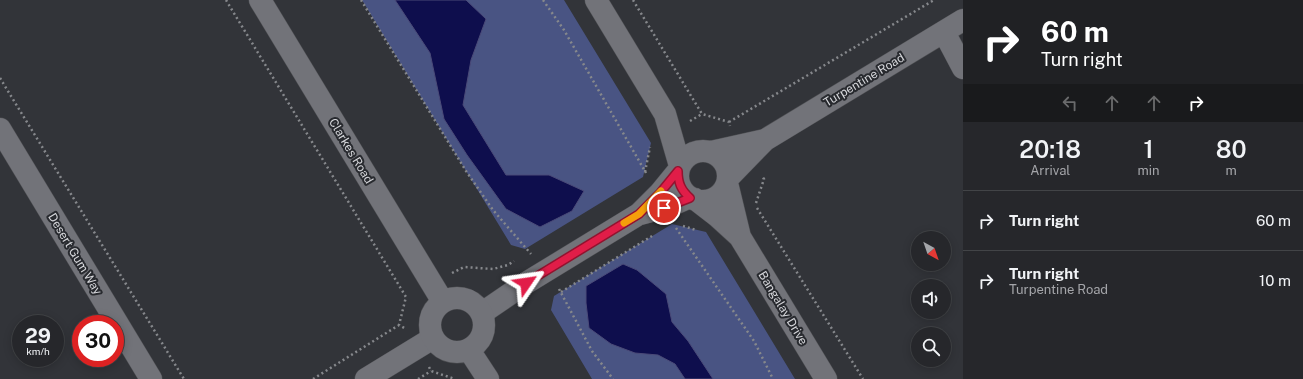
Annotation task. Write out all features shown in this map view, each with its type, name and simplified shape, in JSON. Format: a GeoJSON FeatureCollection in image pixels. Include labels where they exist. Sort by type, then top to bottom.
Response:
{"type":"FeatureCollection","features":[{"type":"Feature","properties":{"kind":"street","name":"Clarkes Road"},"geometry":{"type":"LineString","coordinates":[[260,0],[437,293]]}},
{"type":"Feature","properties":{"kind":"street"},"geometry":{"type":"LineString","coordinates":[[596,0],[665,114],[679,169],[678,179],[684,193],[703,201],[718,196],[723,190],[727,181],[727,170],[724,162],[718,156],[707,151],[665,114]]}},
{"type":"Feature","properties":{"kind":"street","name":"Turpentine Road"},"geometry":{"type":"LineString","coordinates":[[727,181],[765,140],[963,20]]}},
{"type":"Feature","properties":{"kind":"street"},"geometry":{"type":"LineString","coordinates":[[944,32],[963,68]]}},
{"type":"Feature","properties":{"kind":"street","name":"Desert Gum Way"},"geometry":{"type":"LineString","coordinates":[[0,129],[151,379]]}},
{"type":"Feature","properties":{"kind":"street","name":"Turpentine Road"},"geometry":{"type":"LineString","coordinates":[[707,151],[765,140]]}},
{"type":"Feature","properties":{"kind":"street"},"geometry":{"type":"LineString","coordinates":[[482,313],[547,270],[639,214],[660,193],[689,155],[707,151]]}},
{"type":"Feature","properties":{"kind":"street","name":"Bangalay Drive"},"geometry":{"type":"LineString","coordinates":[[727,181],[740,236]]}},
{"type":"Feature","properties":{"kind":"street"},"geometry":{"type":"LineString","coordinates":[[639,214],[693,198]]}},
{"type":"Feature","properties":{"kind":"street","name":"Bangalay Drive"},"geometry":{"type":"LineString","coordinates":[[693,198],[718,216],[740,236],[826,379]]}},
{"type":"Feature","properties":{"kind":"street"},"geometry":{"type":"LineString","coordinates":[[366,379],[425,343],[438,345],[445,350],[453,352],[469,350],[482,338],[484,321],[482,313],[477,306],[469,300],[451,298],[437,293],[437,307],[432,314],[425,343]]}},
{"type":"Feature","properties":{"kind":"street"},"geometry":{"type":"LineString","coordinates":[[469,350],[488,379]]}},
{"type":"Feature","properties":{"kind":"path"},"geometry":{"type":"LineString","coordinates":[[226,0],[406,297],[399,325],[313,379]]}},
{"type":"Feature","properties":{"kind":"path"},"geometry":{"type":"LineString","coordinates":[[362,0],[471,178],[493,210],[547,270],[592,351],[613,379]]}},
{"type":"Feature","properties":{"kind":"path"},"geometry":{"type":"LineString","coordinates":[[543,0],[564,30],[647,175]]}},
{"type":"Feature","properties":{"kind":"path"},"geometry":{"type":"LineString","coordinates":[[729,122],[934,0]]}},
{"type":"Feature","properties":{"kind":"path"},"geometry":{"type":"LineString","coordinates":[[0,78],[184,379]]}},
{"type":"Feature","properties":{"kind":"path"},"geometry":{"type":"LineString","coordinates":[[687,123],[702,114]]}},
{"type":"Feature","properties":{"kind":"path"},"geometry":{"type":"LineString","coordinates":[[643,177],[651,144]]}},
{"type":"Feature","properties":{"kind":"path"},"geometry":{"type":"LineString","coordinates":[[673,223],[754,341],[773,379]]}},
{"type":"Feature","properties":{"kind":"path"},"geometry":{"type":"LineString","coordinates":[[560,292],[653,235]]}},
{"type":"Feature","properties":{"kind":"path"},"geometry":{"type":"LineString","coordinates":[[524,255],[530,252]]}},
{"type":"Feature","properties":{"kind":"path"},"geometry":{"type":"LineString","coordinates":[[406,297],[437,293],[464,267],[493,269],[508,265],[519,259]]}},
{"type":"Feature","properties":{"kind":"path"},"geometry":{"type":"LineString","coordinates":[[399,325],[425,343],[431,371]]}},
{"type":"Feature","properties":{"kind":"path"},"geometry":{"type":"LineString","coordinates":[[418,379],[431,371]]}},
{"type":"Feature","properties":{"kind":"path"},"geometry":{"type":"LineString","coordinates":[[431,371],[455,379]]}},
{"type":"Feature","properties":{"kind":"shaded area"},"geometry":{"type":"Polygon","coordinates":[[[362,0],[564,0],[651,143],[643,177],[525,249],[511,245],[362,0]]]}},
{"type":"Feature","properties":{"kind":"shaded area"},"geometry":{"type":"Polygon","coordinates":[[[395,0],[466,0],[486,19],[471,60],[463,105],[506,175],[549,175],[584,191],[572,211],[540,227],[506,209],[467,155],[444,119],[430,53],[395,0]]]}},
{"type":"Feature","properties":{"kind":"shaded area"},"geometry":{"type":"Polygon","coordinates":[[[672,224],[706,232],[795,379],[592,379],[551,310],[554,296],[672,224]]]}},
{"type":"Feature","properties":{"kind":"shaded area"},"geometry":{"type":"Polygon","coordinates":[[[623,264],[637,270],[666,294],[672,322],[688,341],[713,379],[685,379],[675,364],[658,355],[635,353],[611,344],[589,328],[586,303],[586,286],[623,264]]]}},
{"type":"Feature","properties":{"kind":"slow traffic"},"geometry":{"type":"LineString","coordinates":[[624,223],[639,214],[661,191]]}},
{"type":"Feature","properties":{"kind":"route"},"geometry":{"type":"LineString","coordinates":[[526,283],[639,214],[660,193],[678,171],[680,186],[684,193],[690,198],[664,208]]}}]}
